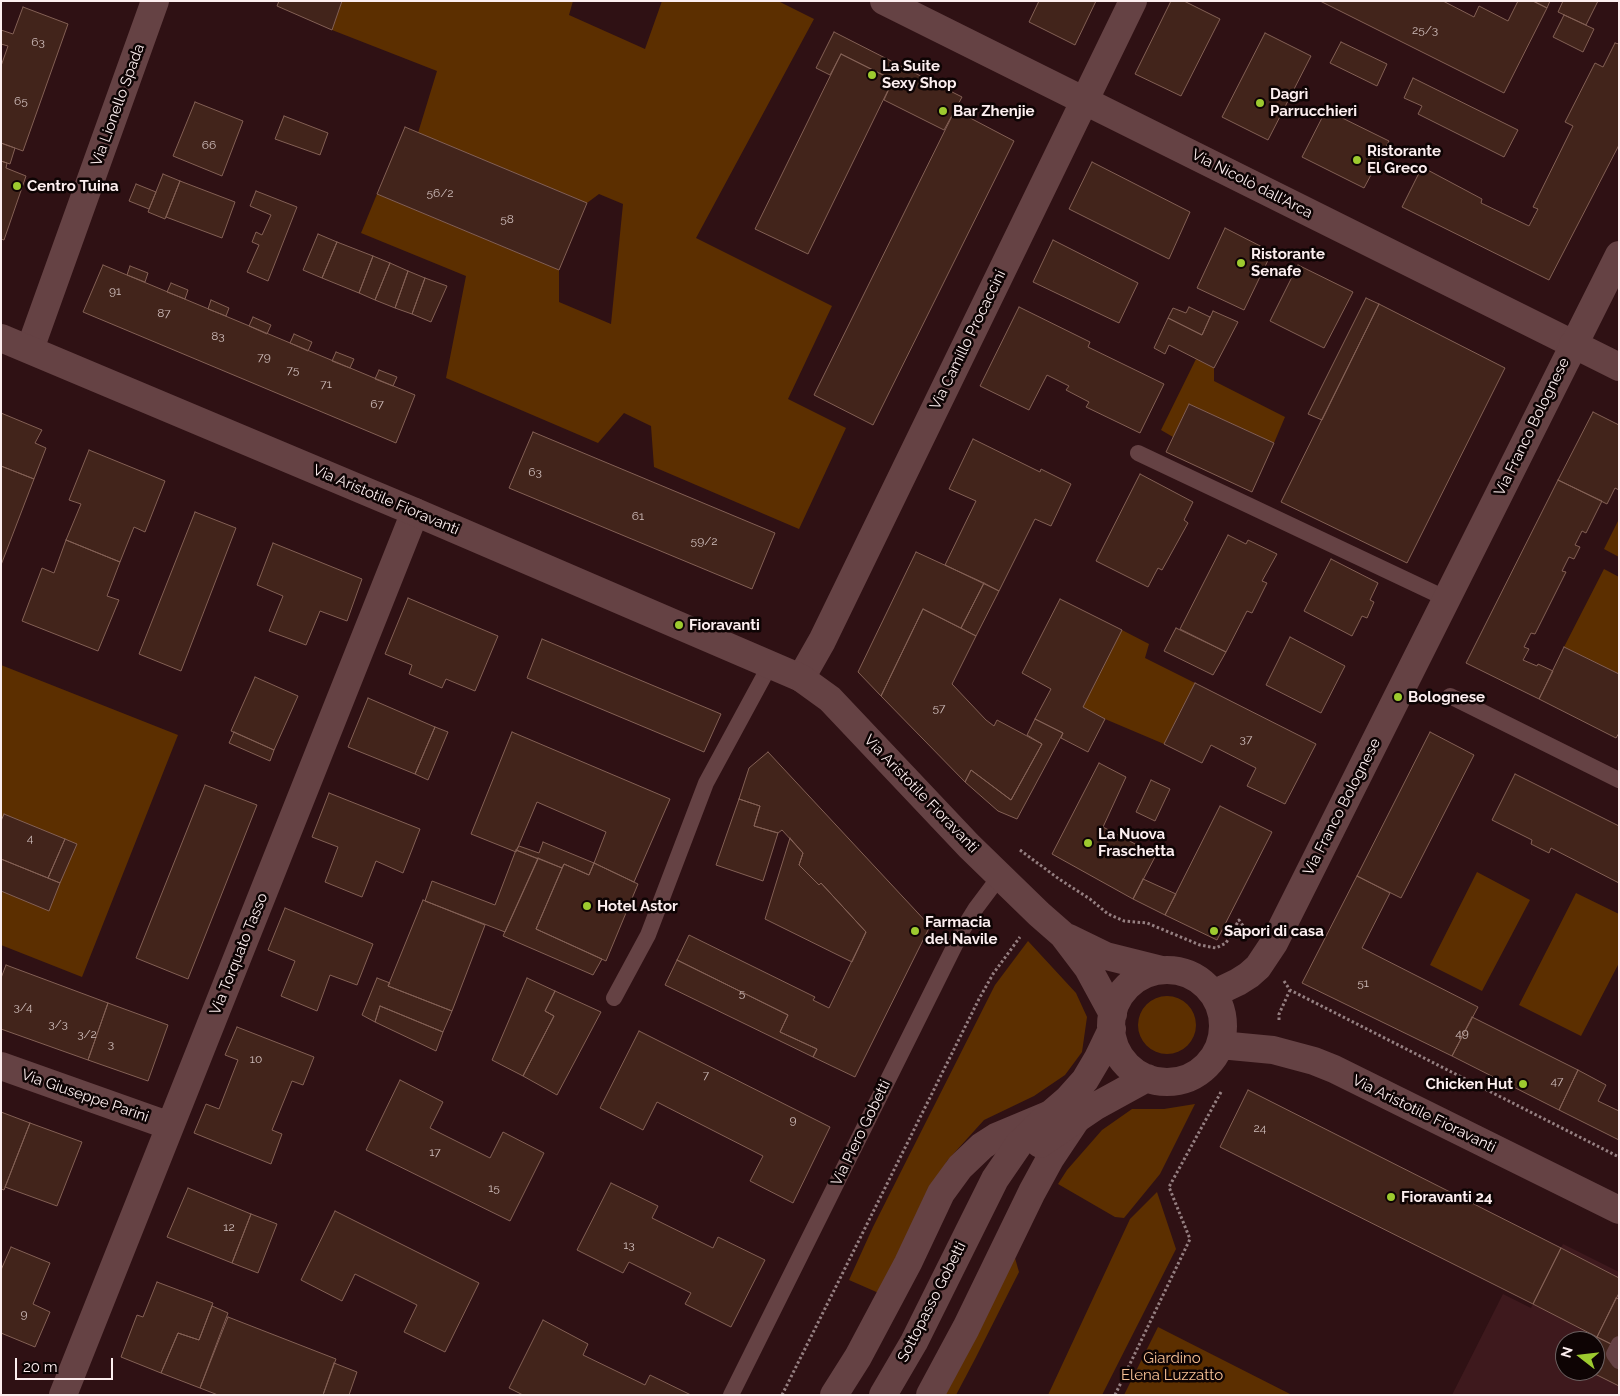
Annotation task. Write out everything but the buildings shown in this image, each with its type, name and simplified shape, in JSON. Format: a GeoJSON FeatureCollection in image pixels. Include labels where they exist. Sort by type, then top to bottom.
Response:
{"type":"FeatureCollection","features":[{"type":"Feature","properties":{"kind":"street","name":"Via Lionello Spada"},"geometry":{"type":"LineString","coordinates":[[30,349],[155,1]]}},
{"type":"Feature","properties":{"kind":"street","name":"Via Nicolò dall'Arca"},"geometry":{"type":"LineString","coordinates":[[884,1],[1619,367]]}},
{"type":"Feature","properties":{"kind":"street","name":"Via Camillo Procaccini"},"geometry":{"type":"LineString","coordinates":[[801,678],[826,632],[1133,1]]}},
{"type":"Feature","properties":{"kind":"street","name":"Via Franco Bolognese"},"geometry":{"type":"LineString","coordinates":[[1213,994],[1238,982],[1258,967],[1279,934],[1619,255]]}},
{"type":"Feature","properties":{"kind":"street","name":"Via Aristotile Fioravanti"},"geometry":{"type":"LineString","coordinates":[[1,338],[415,512],[801,678],[830,699],[922,797],[1000,876],[1063,935],[1088,968],[1112,1022]]}},
{"type":"Feature","properties":{"kind":"street","name":"Via Torquato Tasso"},"geometry":{"type":"LineString","coordinates":[[63,1395],[415,512]]}},
{"type":"Feature","properties":{"kind":"street","name":"Via Aristotile Fioravanti"},"geometry":{"type":"LineString","coordinates":[[1063,935],[1106,956],[1162,970]]}},
{"type":"Feature","properties":{"kind":"street"},"geometry":{"type":"LineString","coordinates":[[930,1395],[966,1328],[1050,1159],[1064,1116],[1098,1058],[1112,1022],[1116,1003],[1130,984],[1151,972],[1162,970],[1177,971],[1191,975],[1203,983],[1213,994],[1220,1008],[1223,1022],[1220,1045],[1210,1062],[1188,1078],[1160,1081],[1147,1078],[1133,1070],[1122,1059],[1114,1044],[1112,1022]]}},
{"type":"Feature","properties":{"kind":"street","name":"Via Aristotile Fioravanti"},"geometry":{"type":"LineString","coordinates":[[1220,1045],[1273,1050],[1314,1061],[1334,1069],[1619,1210]]}},
{"type":"Feature","properties":{"kind":"street","name":"Via Giuseppe Parini"},"geometry":{"type":"LineString","coordinates":[[1,1066],[170,1126]]}},
{"type":"Feature","properties":{"kind":"street"},"geometry":{"type":"LineString","coordinates":[[834,1395],[875,1326],[908,1263],[941,1193],[960,1167],[982,1146],[996,1137],[1064,1116],[1147,1078]]}},
{"type":"Feature","properties":{"kind":"street","name":"Sottopasso Gobetti"},"geometry":{"type":"LineString","coordinates":[[883,1395],[923,1324],[979,1209],[1012,1167],[1040,1144],[1064,1116]]}},
{"type":"Feature","properties":{"kind":"lane"},"geometry":{"type":"LineString","coordinates":[[1138,452],[1447,599]]}},
{"type":"Feature","properties":{"kind":"lane"},"geometry":{"type":"LineString","coordinates":[[614,998],[648,935],[706,783],[770,665]]}},
{"type":"Feature","properties":{"kind":"lane"},"geometry":{"type":"LineString","coordinates":[[1450,696],[1619,780]]}},
{"type":"Feature","properties":{"kind":"lane","name":"Via Piero Gobetti"},"geometry":{"type":"LineString","coordinates":[[731,1395],[963,928],[1000,876]]}},
{"type":"Feature","properties":{"kind":"lane"},"geometry":{"type":"LineString","coordinates":[[1619,1344],[1614,1354],[1619,1361]]}},
{"type":"Feature","properties":{"kind":"path"},"geometry":{"type":"LineString","coordinates":[[1016,847],[1058,879],[1090,899],[1108,914],[1124,922],[1147,923],[1208,948],[1216,948],[1226,943],[1239,920]]}},
{"type":"Feature","properties":{"kind":"path"},"geometry":{"type":"LineString","coordinates":[[1055,883],[1058,879]]}},
{"type":"Feature","properties":{"kind":"path"},"geometry":{"type":"LineString","coordinates":[[782,1395],[979,999],[993,974],[1021,936]]}},
{"type":"Feature","properties":{"kind":"path"},"geometry":{"type":"LineString","coordinates":[[1266,956],[1290,990],[1619,1158]]}},
{"type":"Feature","properties":{"kind":"path"},"geometry":{"type":"LineString","coordinates":[[1115,1395],[1190,1239],[1169,1187],[1221,1092]]}},
{"type":"Feature","properties":{"kind":"shaded area"},"geometry":{"type":"Polygon","coordinates":[[[1563,1244],[1619,1272],[1619,1395],[1452,1395],[1503,1294],[1531,1308],[1563,1244]]]}},
{"type":"Feature","properties":{"kind":"green space"},"geometry":{"type":"Polygon","coordinates":[[[342,1],[573,1],[569,15],[645,49],[662,1],[778,1],[814,19],[696,238],[832,306],[788,399],[846,428],[799,529],[654,467],[651,426],[624,413],[598,443],[446,378],[466,276],[361,233],[377,194],[559,270],[559,302],[611,324],[623,204],[599,194],[587,203],[418,133],[437,71],[332,30],[342,1]]]}},
{"type":"Feature","properties":{"kind":"green space"},"geometry":{"type":"Polygon","coordinates":[[[1196,359],[1214,368],[1214,381],[1285,417],[1274,443],[1189,404],[1173,437],[1161,430],[1196,359]]]}},
{"type":"Feature","properties":{"kind":"green space"},"geometry":{"type":"Polygon","coordinates":[[[1619,519],[1619,557],[1604,549],[1619,519]]]}},
{"type":"Feature","properties":{"kind":"green space"},"geometry":{"type":"Polygon","coordinates":[[[1604,569],[1619,577],[1619,674],[1564,647],[1604,569]]]}},
{"type":"Feature","properties":{"kind":"green space"},"geometry":{"type":"Polygon","coordinates":[[[1122,630],[1149,644],[1145,658],[1195,683],[1164,744],[1105,719],[1083,707],[1122,630]]]}},
{"type":"Feature","properties":{"kind":"green space"},"geometry":{"type":"Polygon","coordinates":[[[1,665],[178,735],[82,977],[1,945],[1,665]]]}},
{"type":"Feature","properties":{"kind":"green space"},"geometry":{"type":"Polygon","coordinates":[[[1477,872],[1530,900],[1482,991],[1430,965],[1477,872]]]}},
{"type":"Feature","properties":{"kind":"green space"},"geometry":{"type":"Polygon","coordinates":[[[1576,893],[1619,914],[1619,963],[1581,1036],[1519,1005],[1576,893]]]}},
{"type":"Feature","properties":{"kind":"green space"},"geometry":{"type":"Polygon","coordinates":[[[1028,941],[1076,993],[1087,1017],[1082,1052],[1065,1075],[1034,1096],[984,1120],[947,1161],[914,1224],[881,1294],[849,1280],[873,1227],[995,985],[1028,941]]]}},
{"type":"Feature","properties":{"kind":"green space"},"geometry":{"type":"Polygon","coordinates":[[[1161,996],[1173,996],[1188,1004],[1196,1019],[1196,1031],[1188,1046],[1173,1054],[1161,1054],[1146,1046],[1138,1031],[1138,1019],[1146,1004],[1161,996]]]}},
{"type":"Feature","properties":{"kind":"green space"},"geometry":{"type":"Polygon","coordinates":[[[1195,1104],[1160,1174],[1124,1218],[1115,1217],[1058,1184],[1067,1170],[1102,1130],[1132,1109],[1164,1109],[1195,1104]]]}},
{"type":"Feature","properties":{"kind":"green space"},"geometry":{"type":"Polygon","coordinates":[[[1157,1192],[1176,1249],[1102,1395],[1048,1395],[1130,1219],[1157,1192]]]}},
{"type":"Feature","properties":{"kind":"green space"},"geometry":{"type":"Polygon","coordinates":[[[1015,1258],[1019,1272],[975,1359],[956,1395],[943,1395],[1013,1260],[1015,1258]]]}},
{"type":"Feature","properties":{"kind":"green space","name":"Giardino Elena Luzzatto"},"geometry":{"type":"Polygon","coordinates":[[[1158,1327],[1292,1395],[1124,1395],[1158,1327]]]}},
{"type":"Feature","properties":{"kind":"place","name":"La Suite Sexy Shop"},"geometry":{"type":"Point","coordinates":[872,75]}},
{"type":"Feature","properties":{"kind":"place","name":"Dagrì Parrucchieri"},"geometry":{"type":"Point","coordinates":[1260,103]}},
{"type":"Feature","properties":{"kind":"place","name":"Bar Zhenjie"},"geometry":{"type":"Point","coordinates":[943,111]}},
{"type":"Feature","properties":{"kind":"place","name":"Ristorante El Greco"},"geometry":{"type":"Point","coordinates":[1357,160]}},
{"type":"Feature","properties":{"kind":"place","name":"Centro Tuina"},"geometry":{"type":"Point","coordinates":[17,186]}},
{"type":"Feature","properties":{"kind":"place","name":"Ristorante Senafe"},"geometry":{"type":"Point","coordinates":[1241,263]}},
{"type":"Feature","properties":{"kind":"place","name":"Fioravanti"},"geometry":{"type":"Point","coordinates":[679,625]}},
{"type":"Feature","properties":{"kind":"place","name":"Bolognese"},"geometry":{"type":"Point","coordinates":[1398,697]}},
{"type":"Feature","properties":{"kind":"place","name":"La Nuova Fraschetta"},"geometry":{"type":"Point","coordinates":[1088,843]}},
{"type":"Feature","properties":{"kind":"place","name":"Hotel Astor"},"geometry":{"type":"Point","coordinates":[587,906]}},
{"type":"Feature","properties":{"kind":"place","name":"Farmacia del Navile"},"geometry":{"type":"Point","coordinates":[915,931]}},
{"type":"Feature","properties":{"kind":"place","name":"Sapori di casa"},"geometry":{"type":"Point","coordinates":[1214,931]}},
{"type":"Feature","properties":{"kind":"place","name":"Chicken Hut"},"geometry":{"type":"Point","coordinates":[1523,1084]}},
{"type":"Feature","properties":{"kind":"place","name":"Fioravanti 24"},"geometry":{"type":"Point","coordinates":[1391,1197]}}]}
